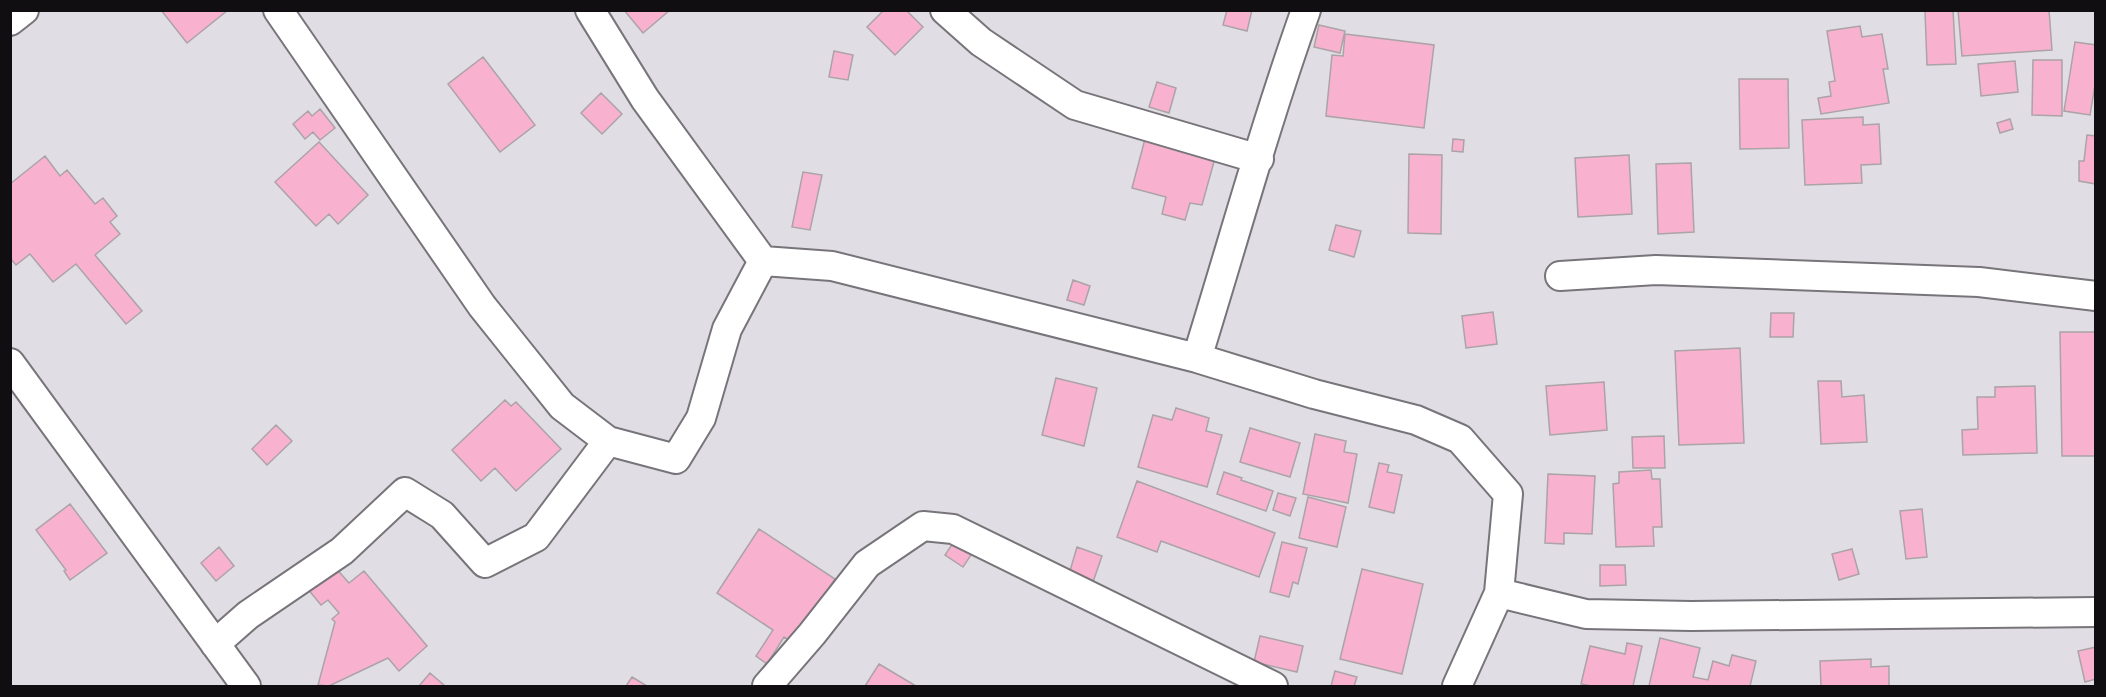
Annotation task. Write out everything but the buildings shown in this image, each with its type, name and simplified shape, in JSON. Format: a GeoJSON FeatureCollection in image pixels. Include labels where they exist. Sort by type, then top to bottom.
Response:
{"type":"FeatureCollection","features":[{"type":"Feature","properties":{"kind":"street"},"geometry":{"type":"LineString","coordinates":[[10,21],[24,10]]}},
{"type":"Feature","properties":{"kind":"street"},"geometry":{"type":"LineString","coordinates":[[278,10],[482,306],[562,406],[608,441],[676,459],[701,418],[727,328],[763,261]]}},
{"type":"Feature","properties":{"kind":"street"},"geometry":{"type":"LineString","coordinates":[[590,10],[645,99],[763,261],[832,266],[1197,358],[1314,394],[1416,420],[1460,439],[1508,494],[1499,592],[1457,687]]}},
{"type":"Feature","properties":{"kind":"street"},"geometry":{"type":"LineString","coordinates":[[945,10],[981,42],[1075,105],[1258,159]]}},
{"type":"Feature","properties":{"kind":"street"},"geometry":{"type":"LineString","coordinates":[[1197,358],[1275,99],[1306,10]]}},
{"type":"Feature","properties":{"kind":"street"},"geometry":{"type":"LineString","coordinates":[[1560,276],[1656,270],[1979,282],[2096,296]]}},
{"type":"Feature","properties":{"kind":"street"},"geometry":{"type":"LineString","coordinates":[[10,363],[242,685]]}},
{"type":"Feature","properties":{"kind":"street"},"geometry":{"type":"LineString","coordinates":[[214,644],[248,615],[342,551],[405,492],[442,514],[485,563],[536,537],[608,441]]}},
{"type":"Feature","properties":{"kind":"street"},"geometry":{"type":"LineString","coordinates":[[767,687],[867,564],[923,526],[953,529],[1273,687]]}},
{"type":"Feature","properties":{"kind":"street"},"geometry":{"type":"LineString","coordinates":[[1499,592],[1586,614],[1691,616],[2096,612]]}}]}
